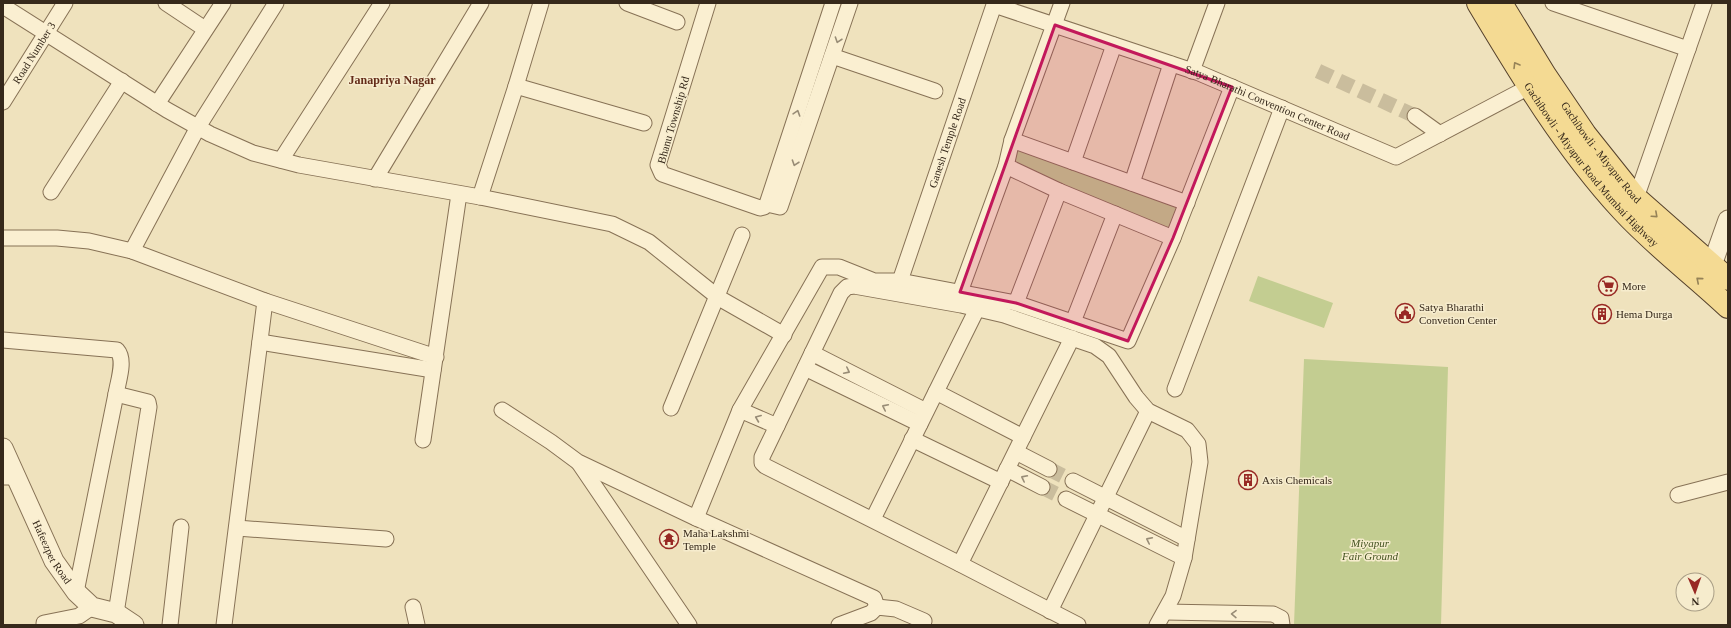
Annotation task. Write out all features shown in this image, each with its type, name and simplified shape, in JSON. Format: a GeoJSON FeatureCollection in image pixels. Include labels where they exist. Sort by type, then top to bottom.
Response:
{"type":"FeatureCollection","features":[{"type":"Feature","properties":{"kind":"main road","name":"Gachibowli - Miyapur Road Mumbai Highway"},"geometry":{"type":"LineString","coordinates":[[1478,3],[1529,87],[1582,161],[1622,210],[1670,256],[1728,306]]}},
{"type":"Feature","properties":{"kind":"main road","name":"Gachibowli - Miyapur Road"},"geometry":{"type":"LineString","coordinates":[[1501,3],[1545,75],[1586,134],[1636,198],[1728,279]]}},
{"type":"Feature","properties":{"kind":"street","name":"Road Number 3"},"geometry":{"type":"LineString","coordinates":[[3,102],[65,3]]}},
{"type":"Feature","properties":{"kind":"street"},"geometry":{"type":"LineString","coordinates":[[166,3],[206,29]]}},
{"type":"Feature","properties":{"kind":"street"},"geometry":{"type":"LineString","coordinates":[[157,104],[223,3]]}},
{"type":"Feature","properties":{"kind":"street"},"geometry":{"type":"LineString","coordinates":[[132,251],[198,127],[276,3]]}},
{"type":"Feature","properties":{"kind":"street"},"geometry":{"type":"LineString","coordinates":[[281,160],[382,3]]}},
{"type":"Feature","properties":{"kind":"street"},"geometry":{"type":"LineString","coordinates":[[375,179],[481,3]]}},
{"type":"Feature","properties":{"kind":"street"},"geometry":{"type":"LineString","coordinates":[[480,197],[541,3]]}},
{"type":"Feature","properties":{"kind":"street"},"geometry":{"type":"LineString","coordinates":[[627,3],[677,22]]}},
{"type":"Feature","properties":{"kind":"street","name":"Bhanu Township Rd"},"geometry":{"type":"LineString","coordinates":[[708,3],[658,170],[662,174],[760,208],[768,204],[780,207],[850,3]]}},
{"type":"Feature","properties":{"kind":"street"},"geometry":{"type":"LineString","coordinates":[[768,204],[833,3]]}},
{"type":"Feature","properties":{"kind":"street"},"geometry":{"type":"LineString","coordinates":[[960,292],[1006,166],[1012,140],[1062,3]]}},
{"type":"Feature","properties":{"kind":"street"},"geometry":{"type":"LineString","coordinates":[[1192,71],[1216,3]]}},
{"type":"Feature","properties":{"kind":"street"},"geometry":{"type":"LineString","coordinates":[[1553,3],[1688,49]]}},
{"type":"Feature","properties":{"kind":"street"},"geometry":{"type":"LineString","coordinates":[[1636,198],[1704,3]]}},
{"type":"Feature","properties":{"kind":"street","name":"Satya Bharathi Convention Center Road"},"geometry":{"type":"LineString","coordinates":[[994,5],[1192,71],[1396,157],[1529,87]]}},
{"type":"Feature","properties":{"kind":"street","name":"Ganesh Temple Road"},"geometry":{"type":"LineString","coordinates":[[900,281],[994,5]]}},
{"type":"Feature","properties":{"kind":"street"},"geometry":{"type":"LineString","coordinates":[[3,6],[157,104],[198,127],[252,152],[281,160],[375,179],[480,197],[612,224],[649,242],[717,296],[784,335]]}},
{"type":"Feature","properties":{"kind":"street"},"geometry":{"type":"LineString","coordinates":[[1073,162],[1114,45]]}},
{"type":"Feature","properties":{"kind":"street"},"geometry":{"type":"LineString","coordinates":[[832,56],[935,92]]}},
{"type":"Feature","properties":{"kind":"street"},"geometry":{"type":"LineString","coordinates":[[1132,183],[1171,64]]}},
{"type":"Feature","properties":{"kind":"street"},"geometry":{"type":"LineString","coordinates":[[51,192],[122,81]]}},
{"type":"Feature","properties":{"kind":"street"},"geometry":{"type":"LineString","coordinates":[[516,86],[644,123]]}},
{"type":"Feature","properties":{"kind":"street"},"geometry":{"type":"LineString","coordinates":[[696,518],[740,410],[822,267],[839,267],[874,281],[900,281],[1016,303],[1128,341],[1173,238],[1232,87]]}},
{"type":"Feature","properties":{"kind":"street"},"geometry":{"type":"LineString","coordinates":[[1175,389],[1282,108]]}},
{"type":"Feature","properties":{"kind":"street"},"geometry":{"type":"LineString","coordinates":[[1415,116],[1440,134]]}},
{"type":"Feature","properties":{"kind":"street"},"geometry":{"type":"LineString","coordinates":[[1012,140],[1187,203]]}},
{"type":"Feature","properties":{"kind":"street"},"geometry":{"type":"LineString","coordinates":[[1006,166],[1059,191],[1173,238]]}},
{"type":"Feature","properties":{"kind":"street"},"geometry":{"type":"LineString","coordinates":[[1016,303],[1059,191]]}},
{"type":"Feature","properties":{"kind":"street"},"geometry":{"type":"LineString","coordinates":[[423,440],[459,194]]}},
{"type":"Feature","properties":{"kind":"street"},"geometry":{"type":"LineString","coordinates":[[1073,322],[1115,214]]}},
{"type":"Feature","properties":{"kind":"street"},"geometry":{"type":"LineString","coordinates":[[1712,265],[1728,220]]}},
{"type":"Feature","properties":{"kind":"street"},"geometry":{"type":"LineString","coordinates":[[671,408],[742,235]]}},
{"type":"Feature","properties":{"kind":"street"},"geometry":{"type":"LineString","coordinates":[[3,238],[89,241],[132,251],[435,364]]}},
{"type":"Feature","properties":{"kind":"street"},"geometry":{"type":"LineString","coordinates":[[1078,625],[872,519],[765,466],[762,463],[762,457],[812,353],[841,293],[847,287],[854,286],[1004,315],[1095,346],[1109,356],[1136,397],[1148,411],[1187,430],[1198,444],[1200,462],[1184,558],[1173,596],[1157,625]]}},
{"type":"Feature","properties":{"kind":"street"},"geometry":{"type":"LineString","coordinates":[[224,625],[265,301]]}},
{"type":"Feature","properties":{"kind":"street"},"geometry":{"type":"LineString","coordinates":[[872,519],[977,309]]}},
{"type":"Feature","properties":{"kind":"street"},"geometry":{"type":"LineString","coordinates":[[960,564],[1072,338]]}},
{"type":"Feature","properties":{"kind":"street"},"geometry":{"type":"LineString","coordinates":[[3,340],[117,350],[122,359],[76,592]]}},
{"type":"Feature","properties":{"kind":"street"},"geometry":{"type":"LineString","coordinates":[[260,342],[435,364]]}},
{"type":"Feature","properties":{"kind":"street"},"geometry":{"type":"LineString","coordinates":[[812,353],[923,418]]}},
{"type":"Feature","properties":{"kind":"street"},"geometry":{"type":"LineString","coordinates":[[805,368],[923,418]]}},
{"type":"Feature","properties":{"kind":"street"},"geometry":{"type":"LineString","coordinates":[[936,392],[1023,437]]}},
{"type":"Feature","properties":{"kind":"street"},"geometry":{"type":"LineString","coordinates":[[116,394],[144,400],[148,402],[149,407],[116,613]]}},
{"type":"Feature","properties":{"kind":"street"},"geometry":{"type":"LineString","coordinates":[[502,410],[552,442],[578,462],[696,518],[874,598],[877,607]]}},
{"type":"Feature","properties":{"kind":"street"},"geometry":{"type":"LineString","coordinates":[[740,410],[777,426]]}},
{"type":"Feature","properties":{"kind":"street"},"geometry":{"type":"LineString","coordinates":[[1050,611],[1148,411]]}},
{"type":"Feature","properties":{"kind":"street"},"geometry":{"type":"LineString","coordinates":[[912,439],[1004,476],[1042,487]]}},
{"type":"Feature","properties":{"kind":"street","name":"Hafeezpet Road"},"geometry":{"type":"LineString","coordinates":[[3,448],[10,477],[54,561],[76,592],[92,607],[116,613],[134,625]]}},
{"type":"Feature","properties":{"kind":"street"},"geometry":{"type":"LineString","coordinates":[[1016,452],[1049,470]]}},
{"type":"Feature","properties":{"kind":"street"},"geometry":{"type":"LineString","coordinates":[[578,462],[690,625]]}},
{"type":"Feature","properties":{"kind":"street"},"geometry":{"type":"LineString","coordinates":[[1074,481],[1187,540]]}},
{"type":"Feature","properties":{"kind":"street"},"geometry":{"type":"LineString","coordinates":[[1678,495],[1728,482]]}},
{"type":"Feature","properties":{"kind":"street"},"geometry":{"type":"LineString","coordinates":[[1066,499],[1184,558]]}},
{"type":"Feature","properties":{"kind":"street"},"geometry":{"type":"LineString","coordinates":[[170,625],[181,527]]}},
{"type":"Feature","properties":{"kind":"street"},"geometry":{"type":"LineString","coordinates":[[237,528],[386,538]]}},
{"type":"Feature","properties":{"kind":"street"},"geometry":{"type":"LineString","coordinates":[[44,625],[44,623],[79,616],[92,607]]}},
{"type":"Feature","properties":{"kind":"street"},"geometry":{"type":"LineString","coordinates":[[413,607],[417,625]]}},
{"type":"Feature","properties":{"kind":"street"},"geometry":{"type":"LineString","coordinates":[[877,607],[896,609],[924,621]]}},
{"type":"Feature","properties":{"kind":"street"},"geometry":{"type":"LineString","coordinates":[[839,625],[871,613],[877,607]]}},
{"type":"Feature","properties":{"kind":"street"},"geometry":{"type":"LineString","coordinates":[[1165,612],[1278,619]]}},
{"type":"Feature","properties":{"kind":"highlighted area"},"geometry":{"type":"Polygon","coordinates":[[[1055,25],[1232,87],[1173,238],[1128,341],[1016,303],[960,292],[1055,25]]]}},
{"type":"Feature","properties":{"kind":"green space"},"geometry":{"type":"Polygon","coordinates":[[[1012,140],[1187,203],[1173,238],[1006,166],[1012,140]]]}},
{"type":"Feature","properties":{"kind":"green space"},"geometry":{"type":"Polygon","coordinates":[[[1258,276],[1333,303],[1324,328],[1249,301],[1258,276]]]}},
{"type":"Feature","properties":{"kind":"green space","name":"Miyapur Fair Ground"},"geometry":{"type":"Polygon","coordinates":[[[1304,359],[1448,367],[1441,625],[1294,625],[1304,359]]]}},
{"type":"Feature","properties":{"kind":"tunnel"},"geometry":{"type":"LineString","coordinates":[[1318,71],[1415,116]]}},
{"type":"Feature","properties":{"kind":"tunnel"},"geometry":{"type":"LineString","coordinates":[[1049,469],[1073,481]]}},
{"type":"Feature","properties":{"kind":"tunnel"},"geometry":{"type":"LineString","coordinates":[[1042,487],[1066,499]]}},
{"type":"Feature","properties":{"kind":"place","name":"More"},"geometry":{"type":"Point","coordinates":[1608,286]}},
{"type":"Feature","properties":{"kind":"place","name":"Satya Bharathi Convetion Center"},"geometry":{"type":"Point","coordinates":[1405,313]}},
{"type":"Feature","properties":{"kind":"place","name":"Hema Durga"},"geometry":{"type":"Point","coordinates":[1602,314]}},
{"type":"Feature","properties":{"kind":"place","name":"Axis Chemicals"},"geometry":{"type":"Point","coordinates":[1248,480]}},
{"type":"Feature","properties":{"kind":"place","name":"Maha Lakshmi Temple"},"geometry":{"type":"Point","coordinates":[669,539]}},
{"type":"Feature","properties":{"kind":"district","name":"Janapriya Nagar"},"geometry":{"type":"Point","coordinates":[392,80]}}]}
